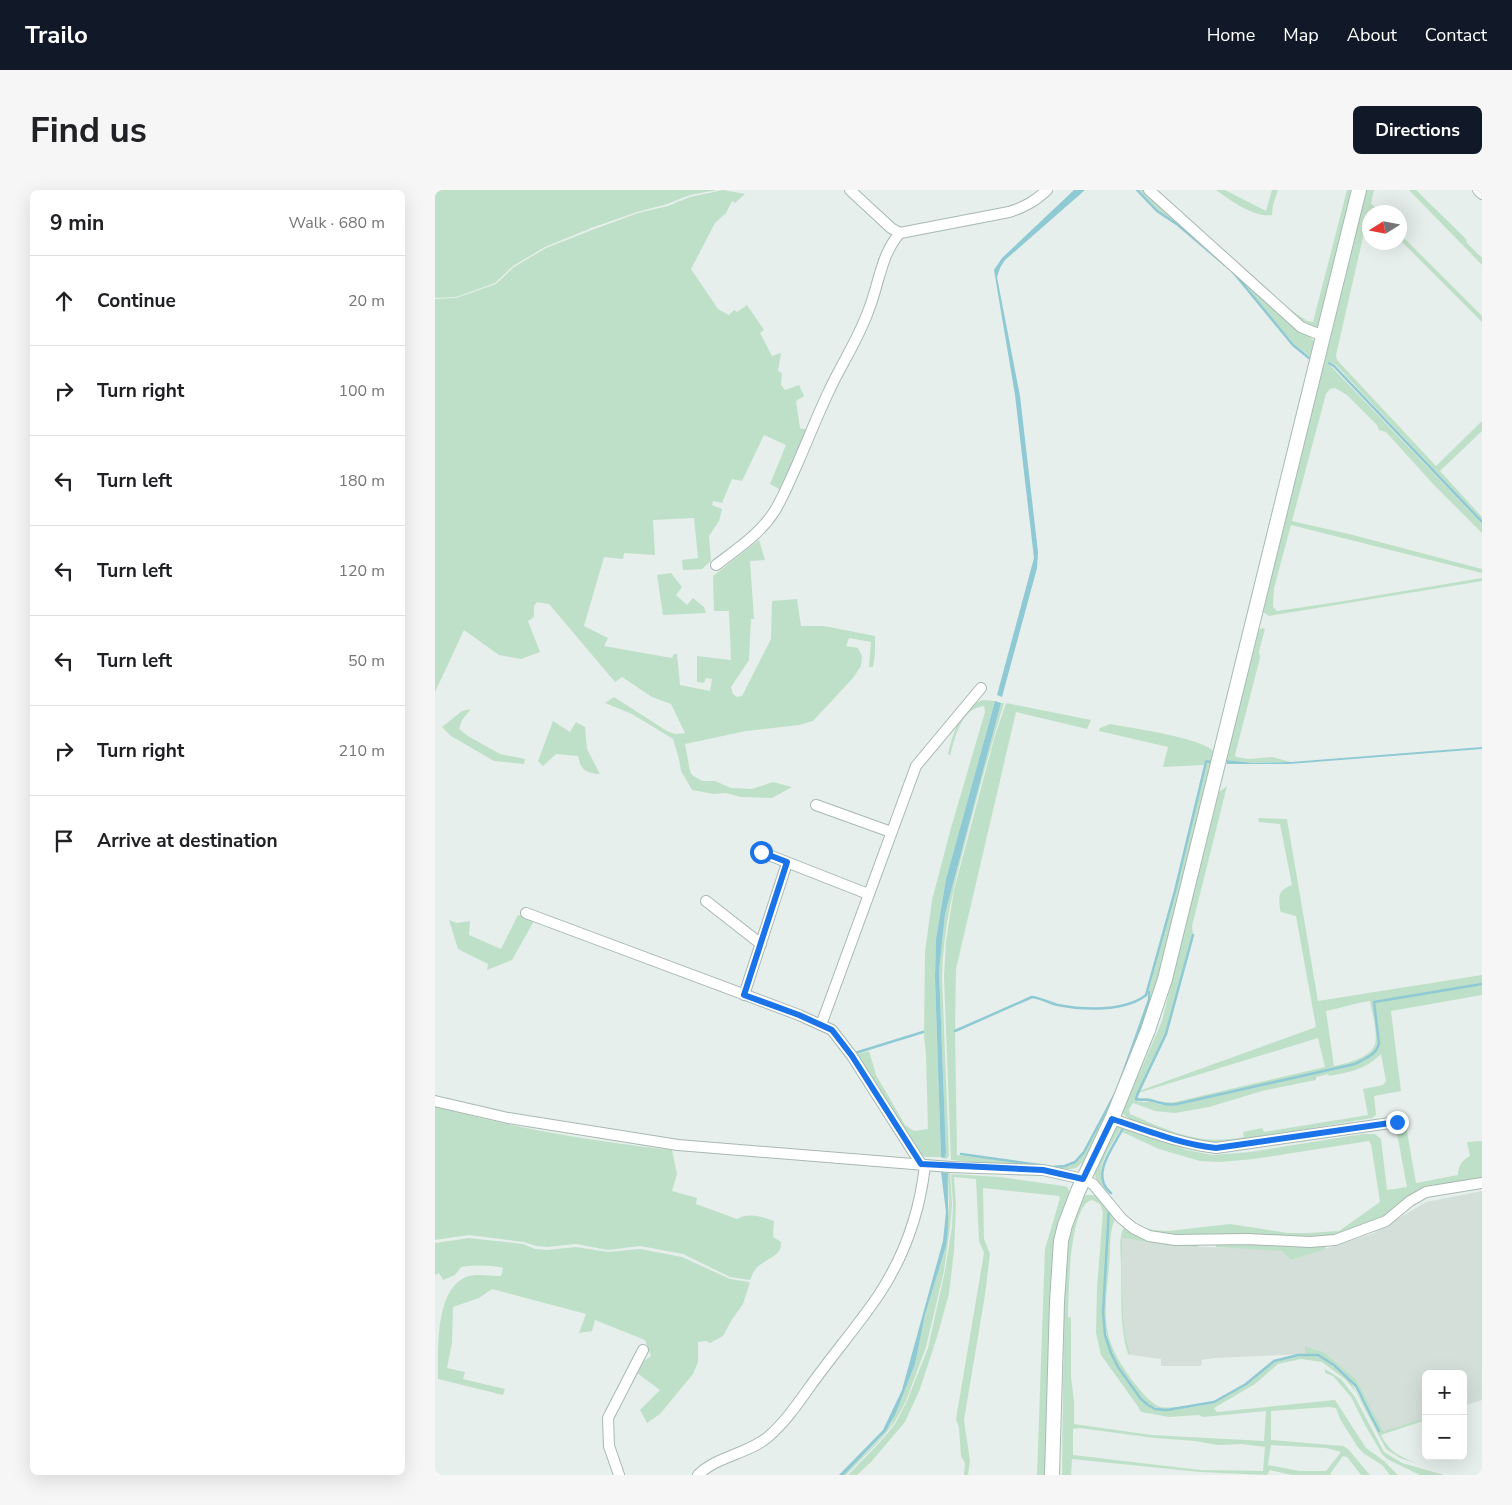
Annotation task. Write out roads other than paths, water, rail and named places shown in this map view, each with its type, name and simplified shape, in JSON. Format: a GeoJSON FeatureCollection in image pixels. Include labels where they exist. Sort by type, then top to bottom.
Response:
{"type":"FeatureCollection","features":[{"type":"Feature","properties":{"kind":"main road"},"geometry":{"type":"LineString","coordinates":[[1052,1475],[1057,1302],[1061,1241],[1067,1218],[1083,1179],[1112,1119],[1148,1030],[1165,979],[1359,190]]}},
{"type":"Feature","properties":{"kind":"street"},"geometry":{"type":"LineString","coordinates":[[850,190],[891,228],[900,232],[1009,212],[1025,207],[1047,190]]}},
{"type":"Feature","properties":{"kind":"street"},"geometry":{"type":"LineString","coordinates":[[1149,190],[1301,327],[1323,336]]}},
{"type":"Feature","properties":{"kind":"street"},"geometry":{"type":"LineString","coordinates":[[1478,190],[1482,194]]}},
{"type":"Feature","properties":{"kind":"street"},"geometry":{"type":"LineString","coordinates":[[716,565],[749,539],[775,511],[830,389],[869,310],[889,246],[900,232]]}},
{"type":"Feature","properties":{"kind":"street"},"geometry":{"type":"LineString","coordinates":[[821,1025],[916,766],[981,688]]}},
{"type":"Feature","properties":{"kind":"street"},"geometry":{"type":"LineString","coordinates":[[815,806],[891,832]]}},
{"type":"Feature","properties":{"kind":"street"},"geometry":{"type":"LineString","coordinates":[[761,852],[868,894]]}},
{"type":"Feature","properties":{"kind":"street"},"geometry":{"type":"LineString","coordinates":[[744,995],[787,862]]}},
{"type":"Feature","properties":{"kind":"street"},"geometry":{"type":"LineString","coordinates":[[706,901],[761,944]]}},
{"type":"Feature","properties":{"kind":"street"},"geometry":{"type":"LineString","coordinates":[[526,913],[832,1030],[852,1056],[923,1164],[923,1182],[916,1216],[894,1268],[879,1295],[788,1416],[767,1437],[755,1445],[715,1463],[698,1475]]}},
{"type":"Feature","properties":{"kind":"street"},"geometry":{"type":"LineString","coordinates":[[435,1101],[509,1118],[677,1145],[923,1164],[1043,1170],[1083,1179],[1093,1184],[1121,1218],[1133,1228],[1149,1236],[1175,1240],[1247,1239],[1310,1242],[1335,1240],[1386,1221],[1410,1201],[1426,1192],[1482,1183]]}},
{"type":"Feature","properties":{"kind":"street"},"geometry":{"type":"LineString","coordinates":[[1112,1119],[1199,1146],[1216,1148],[1397,1122]]}},
{"type":"Feature","properties":{"kind":"street"},"geometry":{"type":"LineString","coordinates":[[619,1475],[609,1446],[608,1418],[643,1350]]}},
{"type":"Feature","properties":{"kind":"water"},"geometry":{"type":"Polygon","coordinates":[[[1074,190],[1085,190],[1005,260],[997,277],[1020,396],[1038,552],[1037,568],[1002,697],[997,695],[1034,558],[1015,395],[994,270],[1002,258],[1074,190]]]}},
{"type":"Feature","properties":{"kind":"water"},"geometry":{"type":"Polygon","coordinates":[[[995,701],[1001,703],[945,914],[939,971],[946,1153],[943,1158],[941,1157],[935,977],[936,939],[946,879],[995,701]]]}},
{"type":"Feature","properties":{"kind":"water"},"geometry":{"type":"Polygon","coordinates":[[[1482,747],[1482,749],[1289,764],[1227,764],[1226,760],[1254,763],[1291,762],[1482,747]]]}},
{"type":"Feature","properties":{"kind":"water"},"geometry":{"type":"Polygon","coordinates":[[[941,1172],[948,1173],[946,1246],[925,1315],[915,1364],[895,1415],[886,1431],[844,1475],[839,1475],[883,1430],[902,1390],[943,1241],[946,1212],[941,1172]]]}},
{"type":"Feature","properties":{"kind":"waterway"},"geometry":{"type":"LineString","coordinates":[[1137,190],[1157,211],[1178,225],[1225,265]]}},
{"type":"Feature","properties":{"kind":"waterway"},"geometry":{"type":"LineString","coordinates":[[1233,272],[1293,345],[1309,358]]}},
{"type":"Feature","properties":{"kind":"waterway"},"geometry":{"type":"LineString","coordinates":[[1329,363],[1334,366],[1482,522]]}},
{"type":"Feature","properties":{"kind":"waterway"},"geometry":{"type":"LineString","coordinates":[[955,1031],[1032,997],[1058,1005],[1091,1009],[1116,1007],[1137,1001],[1146,995],[1175,891],[1206,762],[1212,763]]}},
{"type":"Feature","properties":{"kind":"waterway"},"geometry":{"type":"LineString","coordinates":[[1193,935],[1166,1034],[1136,1099],[1177,1104],[1355,1064],[1370,1056],[1378,1047],[1374,1002],[1482,984]]}},
{"type":"Feature","properties":{"kind":"waterway"},"geometry":{"type":"LineString","coordinates":[[961,1154],[1053,1167],[1065,1166],[1075,1162],[1084,1152],[1117,1090],[1149,1000],[1149,992]]}},
{"type":"Feature","properties":{"kind":"waterway"},"geometry":{"type":"LineString","coordinates":[[855,1053],[923,1032]]}},
{"type":"Feature","properties":{"kind":"waterway"},"geometry":{"type":"LineString","coordinates":[[1111,1193],[1102,1179],[1103,1171],[1105,1162],[1122,1130]]}},
{"type":"Feature","properties":{"kind":"waterway"},"geometry":{"type":"LineString","coordinates":[[1109,1209],[1103,1312],[1105,1335],[1118,1367],[1141,1399],[1148,1405],[1155,1409],[1167,1410],[1214,1402],[1246,1384],[1274,1361],[1298,1355],[1318,1355],[1334,1365],[1356,1386],[1379,1431]]}}]}
